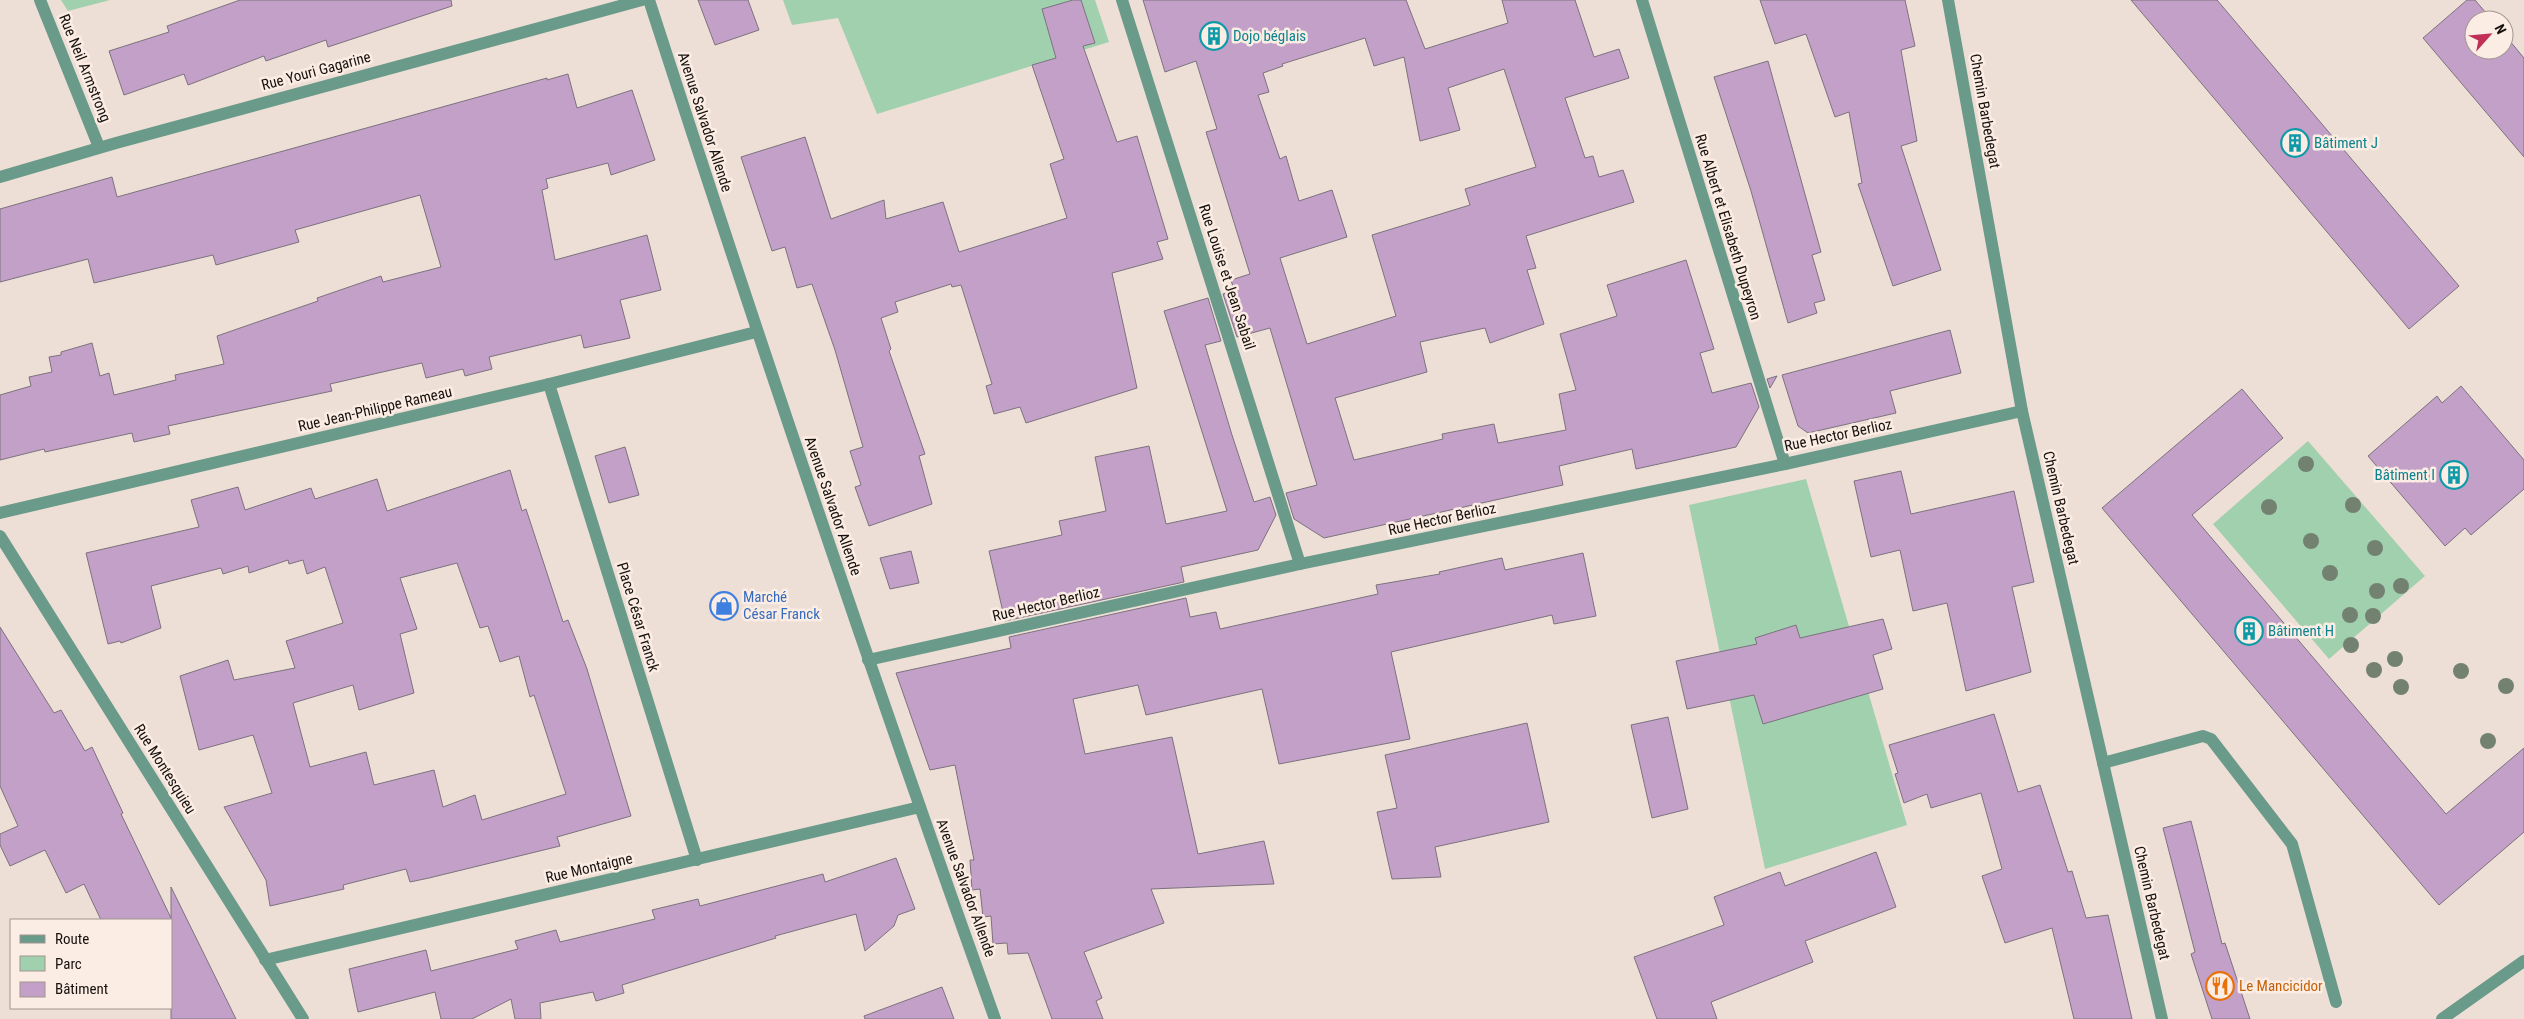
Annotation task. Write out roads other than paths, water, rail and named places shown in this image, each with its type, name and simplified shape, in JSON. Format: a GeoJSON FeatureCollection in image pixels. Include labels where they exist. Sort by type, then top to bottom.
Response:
{"type":"FeatureCollection","features":[{"type":"Feature","properties":{"kind":"street","name":"Rue Neil Armstrong"},"geometry":{"type":"LineString","coordinates":[[40,0],[99,147]]}},
{"type":"Feature","properties":{"kind":"street","name":"Rue Youri Gagarine"},"geometry":{"type":"LineString","coordinates":[[0,177],[99,147],[642,0]]}},
{"type":"Feature","properties":{"kind":"street","name":"Avenue Salvador Allende"},"geometry":{"type":"LineString","coordinates":[[649,0],[756,332],[868,660],[995,1019]]}},
{"type":"Feature","properties":{"kind":"street","name":"Rue Louise et Jean Sabail"},"geometry":{"type":"LineString","coordinates":[[1122,0],[1300,564]]}},
{"type":"Feature","properties":{"kind":"street","name":"Rue Albert et Elisabeth Dupeyron"},"geometry":{"type":"LineString","coordinates":[[1642,0],[1785,464]]}},
{"type":"Feature","properties":{"kind":"street","name":"Chemin Barbedegat"},"geometry":{"type":"LineString","coordinates":[[1948,0],[2022,411],[2162,1019]]}},
{"type":"Feature","properties":{"kind":"street","name":"Rue Jean-Philippe Rameau"},"geometry":{"type":"LineString","coordinates":[[0,513],[549,384],[756,332]]}},
{"type":"Feature","properties":{"kind":"street","name":"Place César Franck"},"geometry":{"type":"LineString","coordinates":[[549,384],[696,860]]}},
{"type":"Feature","properties":{"kind":"street","name":"Rue Hector Berlioz"},"geometry":{"type":"LineString","coordinates":[[868,660],[1300,564],[1785,464],[2022,411]]}},
{"type":"Feature","properties":{"kind":"street","name":"Rue Montesquieu"},"geometry":{"type":"LineString","coordinates":[[0,536],[303,1019]]}},
{"type":"Feature","properties":{"kind":"street"},"geometry":{"type":"LineString","coordinates":[[2103,764],[2203,736],[2211,739],[2292,844],[2336,1002]]}},
{"type":"Feature","properties":{"kind":"street","name":"Rue Montaigne"},"geometry":{"type":"LineString","coordinates":[[265,960],[920,807]]}},
{"type":"Feature","properties":{"kind":"street"},"geometry":{"type":"LineString","coordinates":[[2442,1019],[2524,961]]}},
{"type":"Feature","properties":{"kind":"place","name":"Dojo béglais"},"geometry":{"type":"Point","coordinates":[1214,36]}},
{"type":"Feature","properties":{"kind":"place","name":"Bâtiment J"},"geometry":{"type":"Point","coordinates":[2295,143]}},
{"type":"Feature","properties":{"kind":"place","name":"Bâtiment I"},"geometry":{"type":"Point","coordinates":[2454,475]}},
{"type":"Feature","properties":{"kind":"place","name":"Marché César Franck"},"geometry":{"type":"Point","coordinates":[724,606]}},
{"type":"Feature","properties":{"kind":"place","name":"Bâtiment H"},"geometry":{"type":"Point","coordinates":[2249,631]}},
{"type":"Feature","properties":{"kind":"place","name":"Le Mancicidor"},"geometry":{"type":"Point","coordinates":[2220,986]}}]}
